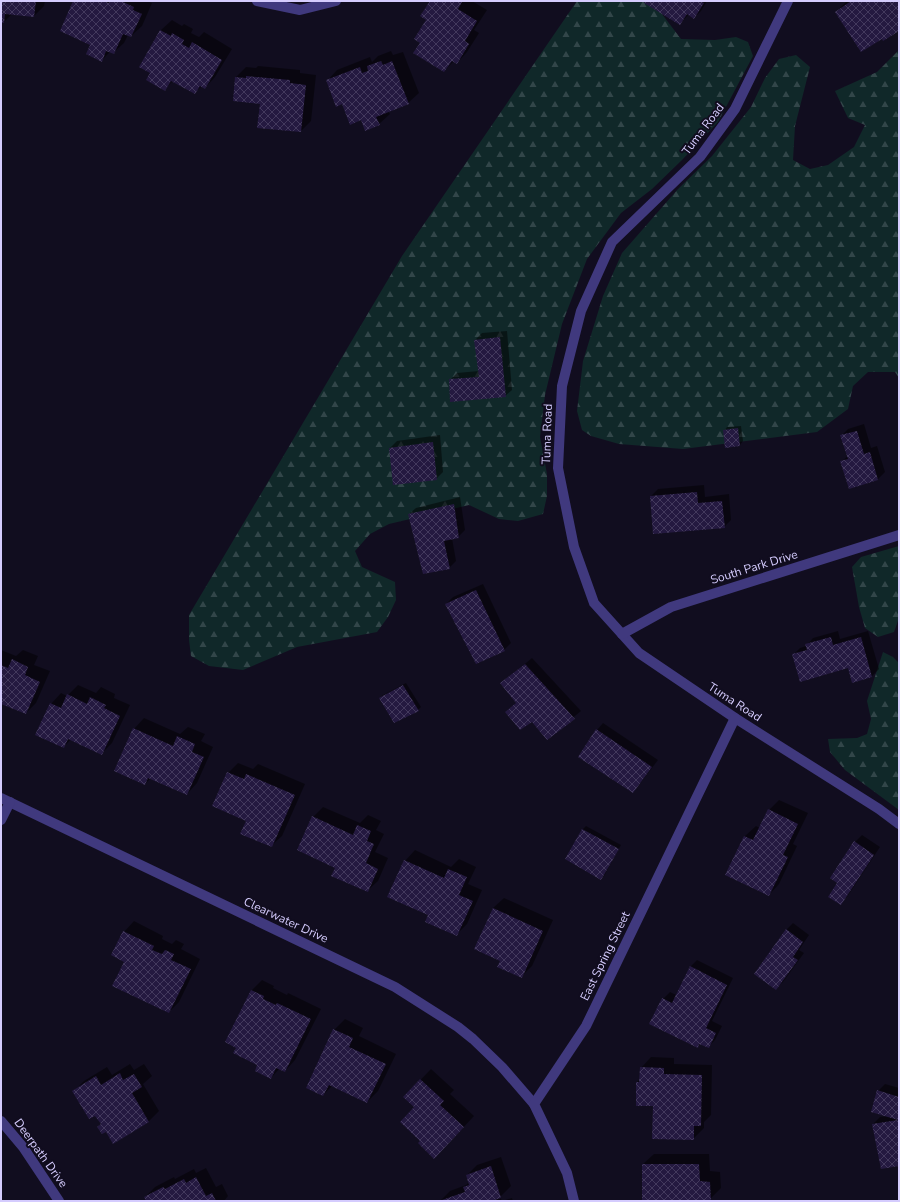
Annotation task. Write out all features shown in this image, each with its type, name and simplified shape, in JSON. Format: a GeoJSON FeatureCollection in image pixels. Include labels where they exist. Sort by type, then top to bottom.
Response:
{"type":"FeatureCollection","features":[{"type":"Feature","properties":{"kind":"street"},"geometry":{"type":"LineString","coordinates":[[257,1],[300,10],[336,1]]}},
{"type":"Feature","properties":{"kind":"street","name":"Tuma Road"},"geometry":{"type":"LineString","coordinates":[[788,1],[735,109],[700,157],[612,242],[581,311],[562,386],[558,468],[574,547],[594,603],[639,653],[735,718],[879,808],[899,824]]}},
{"type":"Feature","properties":{"kind":"street","name":"South Park Drive"},"geometry":{"type":"LineString","coordinates":[[622,634],[670,607],[899,535]]}},
{"type":"Feature","properties":{"kind":"street","name":"East Spring Street"},"geometry":{"type":"LineString","coordinates":[[534,1104],[586,1026],[735,718]]}},
{"type":"Feature","properties":{"kind":"street"},"geometry":{"type":"LineString","coordinates":[[1,820],[6,800]]}},
{"type":"Feature","properties":{"kind":"street","name":"Clearwater Drive"},"geometry":{"type":"LineString","coordinates":[[6,800],[395,986],[458,1027],[473,1039],[502,1067],[534,1104]]}},
{"type":"Feature","properties":{"kind":"street"},"geometry":{"type":"LineString","coordinates":[[534,1104],[567,1173],[574,1201]]}},
{"type":"Feature","properties":{"kind":"street","name":"Deerpath Drive"},"geometry":{"type":"LineString","coordinates":[[1,1121],[23,1147],[59,1201]]}},
{"type":"Feature","properties":{"kind":"green space"},"geometry":{"type":"Polygon","coordinates":[[[577,1],[652,1],[681,39],[715,40],[736,37],[748,42],[753,56],[718,122],[652,189],[621,213],[587,259],[562,324],[545,395],[540,437],[547,474],[547,496],[543,514],[518,521],[499,519],[469,505],[389,524],[370,534],[355,551],[362,567],[395,582],[396,600],[388,617],[377,632],[297,647],[243,670],[209,666],[191,656],[189,640],[189,615],[402,256],[577,1]]]}},
{"type":"Feature","properties":{"kind":"green space"},"geometry":{"type":"Polygon","coordinates":[[[899,50],[899,378],[895,372],[868,372],[853,386],[848,409],[817,432],[683,449],[619,444],[591,436],[582,430],[577,411],[583,361],[603,296],[622,253],[678,189],[712,156],[751,107],[765,78],[779,59],[796,55],[810,67],[795,126],[793,160],[810,169],[828,165],[854,147],[865,125],[848,118],[835,91],[877,72],[899,50]]]}},
{"type":"Feature","properties":{"kind":"green space"},"geometry":{"type":"Polygon","coordinates":[[[899,546],[899,618],[894,632],[878,637],[865,628],[859,607],[852,567],[861,557],[899,546]]]}},
{"type":"Feature","properties":{"kind":"green space"},"geometry":{"type":"Polygon","coordinates":[[[883,652],[893,657],[899,663],[899,810],[845,770],[830,752],[828,739],[857,738],[867,734],[871,719],[867,701],[883,652]]]}},
{"type":"Feature","properties":{"kind":"building"},"geometry":{"type":"Polygon","coordinates":[[[1,1],[36,1],[34,17],[5,14],[4,23],[1,23],[1,1]]]}},
{"type":"Feature","properties":{"kind":"building"},"geometry":{"type":"Polygon","coordinates":[[[73,1],[103,1],[109,3],[110,1],[121,1],[134,7],[133,10],[142,14],[131,37],[123,34],[114,54],[106,51],[102,62],[86,54],[90,45],[60,31],[73,1]]]}},
{"type":"Feature","properties":{"kind":"building"},"geometry":{"type":"Polygon","coordinates":[[[430,1],[461,1],[462,2],[458,9],[477,21],[465,41],[469,44],[457,64],[452,61],[444,72],[413,53],[420,43],[414,39],[426,20],[420,16],[430,1]]]}},
{"type":"Feature","properties":{"kind":"building"},"geometry":{"type":"Polygon","coordinates":[[[645,1],[700,1],[704,3],[694,19],[687,14],[680,25],[644,3],[645,1]]]}},
{"type":"Feature","properties":{"kind":"building"},"geometry":{"type":"Polygon","coordinates":[[[851,1],[899,1],[899,31],[883,41],[882,39],[861,52],[835,12],[851,1]]]}},
{"type":"Feature","properties":{"kind":"building"},"geometry":{"type":"Polygon","coordinates":[[[160,30],[171,36],[172,33],[184,40],[182,44],[189,48],[192,42],[222,60],[205,89],[200,86],[195,94],[171,81],[165,91],[146,80],[150,73],[139,67],[160,30]]]}},
{"type":"Feature","properties":{"kind":"building"},"geometry":{"type":"Polygon","coordinates":[[[381,61],[383,65],[392,61],[409,104],[376,117],[380,125],[365,131],[361,120],[350,125],[342,104],[336,107],[326,80],[360,67],[362,73],[368,71],[367,66],[381,61]]]}},
{"type":"Feature","properties":{"kind":"building"},"geometry":{"type":"Polygon","coordinates":[[[246,76],[290,80],[290,83],[306,85],[301,132],[257,128],[260,104],[233,101],[235,77],[246,78],[246,76]]]}},
{"type":"Feature","properties":{"kind":"building"},"geometry":{"type":"Polygon","coordinates":[[[500,337],[506,397],[450,402],[449,379],[479,377],[474,340],[500,337]]]}},
{"type":"Feature","properties":{"kind":"building"},"geometry":{"type":"Polygon","coordinates":[[[738,428],[740,446],[725,448],[723,430],[738,428]]]}},
{"type":"Feature","properties":{"kind":"building"},"geometry":{"type":"Polygon","coordinates":[[[857,431],[864,454],[870,452],[878,480],[849,489],[840,461],[848,459],[840,435],[857,431]]]}},
{"type":"Feature","properties":{"kind":"building"},"geometry":{"type":"Polygon","coordinates":[[[433,442],[437,480],[393,485],[389,448],[433,442]]]}},
{"type":"Feature","properties":{"kind":"building"},"geometry":{"type":"Polygon","coordinates":[[[697,492],[698,503],[722,501],[725,528],[653,534],[650,496],[697,492]]]}},
{"type":"Feature","properties":{"kind":"building"},"geometry":{"type":"Polygon","coordinates":[[[454,504],[459,538],[444,541],[450,569],[423,574],[408,514],[454,504]]]}},
{"type":"Feature","properties":{"kind":"building"},"geometry":{"type":"Polygon","coordinates":[[[476,590],[505,651],[476,664],[445,604],[476,590]]]}},
{"type":"Feature","properties":{"kind":"building"},"geometry":{"type":"Polygon","coordinates":[[[831,637],[833,645],[861,637],[872,677],[852,683],[848,668],[800,682],[792,654],[807,650],[805,644],[831,637]]]}},
{"type":"Feature","properties":{"kind":"building"},"geometry":{"type":"Polygon","coordinates":[[[12,659],[28,667],[25,675],[40,682],[26,714],[1,704],[1,665],[8,668],[12,659]]]}},
{"type":"Feature","properties":{"kind":"building"},"geometry":{"type":"Polygon","coordinates":[[[525,664],[575,719],[547,740],[532,722],[520,730],[505,712],[516,703],[500,683],[525,664]]]}},
{"type":"Feature","properties":{"kind":"building"},"geometry":{"type":"Polygon","coordinates":[[[403,685],[419,711],[394,723],[379,698],[403,685]]]}},
{"type":"Feature","properties":{"kind":"building"},"geometry":{"type":"Polygon","coordinates":[[[67,694],[87,704],[90,697],[106,705],[104,708],[120,716],[102,755],[68,739],[64,748],[35,735],[50,703],[61,708],[67,694]]]}},
{"type":"Feature","properties":{"kind":"building"},"geometry":{"type":"Polygon","coordinates":[[[133,728],[173,746],[177,736],[195,744],[192,752],[204,757],[187,795],[148,778],[145,785],[114,771],[133,728]]]}},
{"type":"Feature","properties":{"kind":"building"},"geometry":{"type":"Polygon","coordinates":[[[596,729],[652,767],[633,793],[578,757],[596,729]]]}},
{"type":"Feature","properties":{"kind":"building"},"geometry":{"type":"Polygon","coordinates":[[[227,772],[244,779],[246,774],[295,795],[272,847],[240,834],[246,821],[212,806],[227,772]]]}},
{"type":"Feature","properties":{"kind":"building"},"geometry":{"type":"Polygon","coordinates":[[[768,809],[798,824],[783,855],[788,857],[769,896],[725,875],[744,836],[753,840],[768,809]]]}},
{"type":"Feature","properties":{"kind":"building"},"geometry":{"type":"Polygon","coordinates":[[[312,816],[353,835],[357,825],[371,831],[367,841],[374,844],[366,863],[378,869],[368,892],[331,876],[335,868],[297,850],[312,816]]]}},
{"type":"Feature","properties":{"kind":"building"},"geometry":{"type":"Polygon","coordinates":[[[582,829],[619,849],[601,880],[565,859],[582,829]]]}},
{"type":"Feature","properties":{"kind":"building"},"geometry":{"type":"Polygon","coordinates":[[[854,841],[874,855],[841,905],[828,897],[837,883],[830,878],[854,841]]]}},
{"type":"Feature","properties":{"kind":"building"},"geometry":{"type":"Polygon","coordinates":[[[404,860],[444,878],[448,869],[467,877],[459,895],[473,901],[457,936],[425,922],[428,915],[387,897],[404,860]]]}},
{"type":"Feature","properties":{"kind":"building"},"geometry":{"type":"Polygon","coordinates":[[[493,908],[543,931],[522,978],[497,967],[500,961],[474,949],[493,908]]]}},
{"type":"Feature","properties":{"kind":"building"},"geometry":{"type":"Polygon","coordinates":[[[786,929],[803,942],[793,957],[798,960],[776,990],[754,974],[786,929]]]}},
{"type":"Feature","properties":{"kind":"building"},"geometry":{"type":"Polygon","coordinates":[[[123,931],[154,946],[152,950],[162,954],[165,950],[174,954],[171,960],[191,969],[169,1013],[112,986],[124,962],[111,955],[123,931]]]}},
{"type":"Feature","properties":{"kind":"building"},"geometry":{"type":"Polygon","coordinates":[[[690,966],[727,985],[706,1028],[716,1033],[709,1048],[699,1044],[698,1048],[649,1024],[662,998],[672,1003],[690,966]]]}},
{"type":"Feature","properties":{"kind":"building"},"geometry":{"type":"Polygon","coordinates":[[[251,990],[264,996],[263,999],[276,1005],[277,1003],[311,1019],[285,1072],[276,1068],[271,1079],[255,1071],[257,1065],[233,1053],[236,1048],[225,1042],[251,990]]]}},
{"type":"Feature","properties":{"kind":"building"},"geometry":{"type":"Polygon","coordinates":[[[333,1029],[353,1038],[349,1047],[386,1064],[367,1103],[329,1085],[323,1096],[306,1088],[333,1029]]]}},
{"type":"Feature","properties":{"kind":"building"},"geometry":{"type":"Polygon","coordinates":[[[640,1067],[664,1068],[664,1074],[702,1075],[701,1126],[694,1126],[694,1140],[652,1139],[653,1106],[636,1106],[636,1082],[639,1082],[640,1067]]]}},
{"type":"Feature","properties":{"kind":"building"},"geometry":{"type":"Polygon","coordinates":[[[120,1073],[123,1080],[134,1074],[142,1087],[132,1093],[149,1122],[113,1144],[106,1132],[102,1134],[97,1127],[101,1124],[95,1116],[89,1119],[72,1091],[96,1076],[101,1085],[120,1073]]]}},
{"type":"Feature","properties":{"kind":"building"},"geometry":{"type":"Polygon","coordinates":[[[420,1079],[444,1101],[440,1105],[464,1127],[434,1159],[418,1143],[420,1141],[400,1122],[414,1107],[403,1097],[420,1079]]]}},
{"type":"Feature","properties":{"kind":"building"},"geometry":{"type":"Polygon","coordinates":[[[877,1090],[899,1097],[899,1166],[881,1169],[872,1124],[898,1120],[871,1112],[877,1090]]]}},
{"type":"Feature","properties":{"kind":"building"},"geometry":{"type":"Polygon","coordinates":[[[642,1164],[699,1164],[700,1181],[710,1182],[711,1200],[642,1201],[642,1164]]]}},
{"type":"Feature","properties":{"kind":"building"},"geometry":{"type":"Polygon","coordinates":[[[491,1166],[501,1198],[491,1201],[439,1201],[465,1192],[463,1187],[469,1185],[466,1175],[491,1166]]]}},
{"type":"Feature","properties":{"kind":"building"},"geometry":{"type":"Polygon","coordinates":[[[196,1177],[206,1196],[212,1193],[216,1201],[146,1201],[144,1197],[163,1187],[165,1189],[184,1179],[186,1183],[196,1177]]]}}]}
